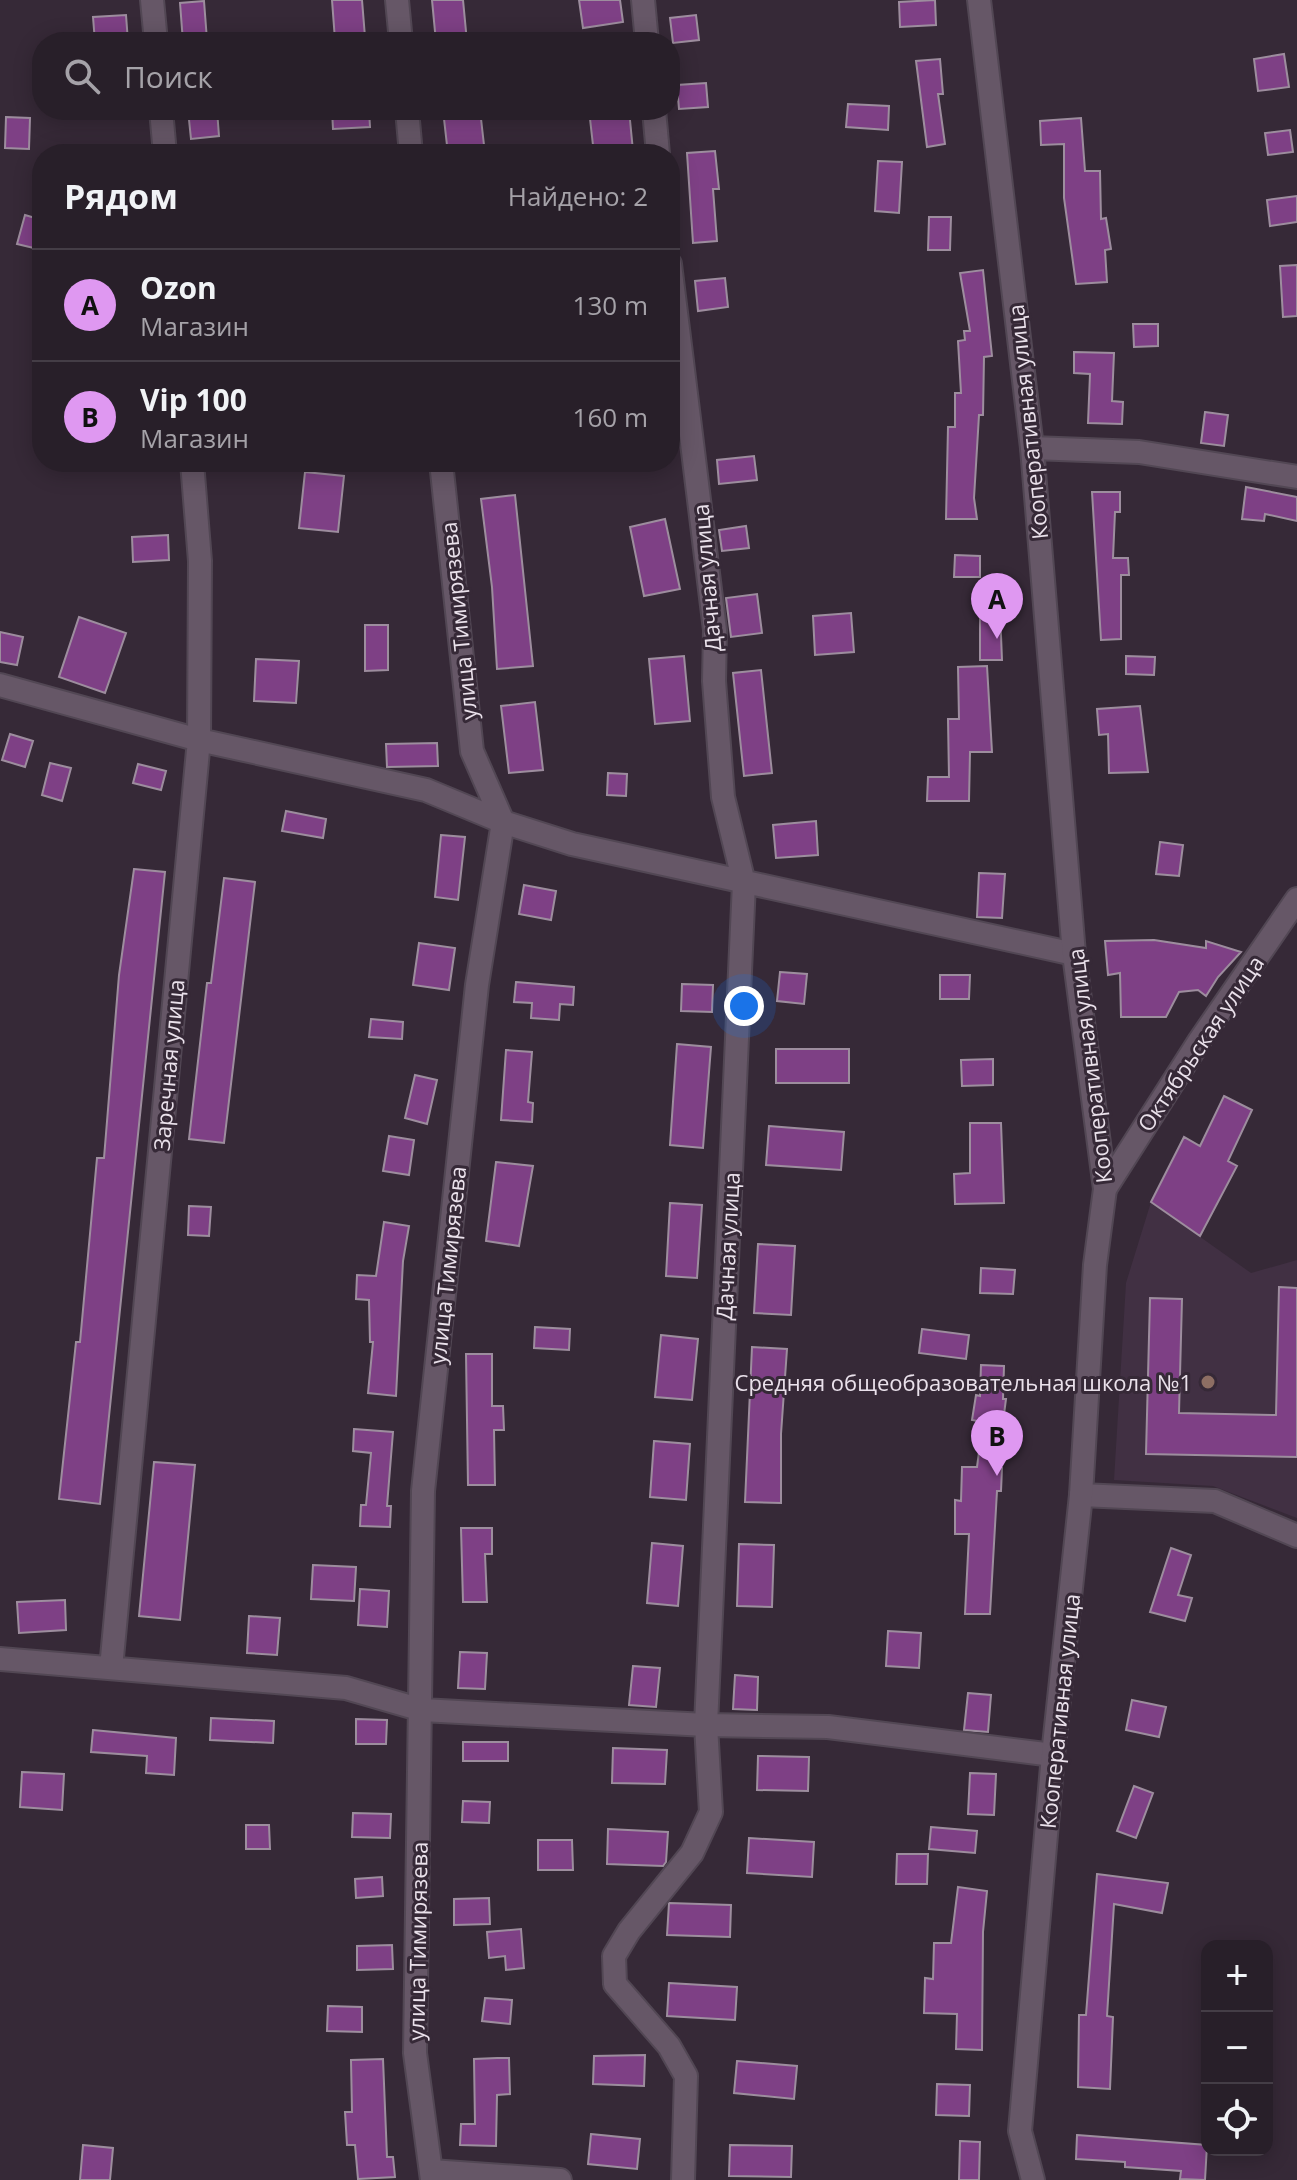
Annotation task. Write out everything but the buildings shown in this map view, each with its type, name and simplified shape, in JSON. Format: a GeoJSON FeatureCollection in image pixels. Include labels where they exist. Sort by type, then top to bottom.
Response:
{"type":"FeatureCollection","features":[{"type":"Feature","properties":{"kind":"street"},"geometry":{"type":"LineString","coordinates":[[152,0],[155,32]]}},
{"type":"Feature","properties":{"kind":"street"},"geometry":{"type":"LineString","coordinates":[[397,0],[400,32]]}},
{"type":"Feature","properties":{"kind":"street"},"geometry":{"type":"LineString","coordinates":[[643,0],[646,32]]}},
{"type":"Feature","properties":{"kind":"street","name":"Кооперативная улица"},"geometry":{"type":"LineString","coordinates":[[979,0],[1032,448],[1074,954],[1105,1189],[1095,1265],[1081,1495],[1053,1755],[1020,2131],[1033,2180]]}},
{"type":"Feature","properties":{"kind":"street"},"geometry":{"type":"LineString","coordinates":[[162,120],[164,144]]}},
{"type":"Feature","properties":{"kind":"street"},"geometry":{"type":"LineString","coordinates":[[408,120],[410,144]]}},
{"type":"Feature","properties":{"kind":"street"},"geometry":{"type":"LineString","coordinates":[[655,120],[657,144]]}},
{"type":"Feature","properties":{"kind":"street","name":"Дачная улица"},"geometry":{"type":"LineString","coordinates":[[680,372],[715,630],[714,681],[723,797],[744,883],[706,1725],[711,1812],[692,1853],[629,1931],[614,1956],[615,1984],[669,2046],[686,2076],[683,2180]]}},
{"type":"Feature","properties":{"kind":"street"},"geometry":{"type":"LineString","coordinates":[[1032,448],[1139,452],[1297,477]]}},
{"type":"Feature","properties":{"kind":"street","name":"Заречная улица"},"geometry":{"type":"LineString","coordinates":[[111,1668],[199,740],[200,561],[193,472]]}},
{"type":"Feature","properties":{"kind":"street","name":"улица Тимирязева"},"geometry":{"type":"LineString","coordinates":[[442,472],[472,751],[503,822],[477,985],[423,1491],[415,2053],[432,2176],[560,2180]]}},
{"type":"Feature","properties":{"kind":"street"},"geometry":{"type":"LineString","coordinates":[[0,685],[199,740],[426,790],[503,822],[572,844],[1074,954]]}},
{"type":"Feature","properties":{"kind":"street","name":"Октябрьская улица"},"geometry":{"type":"LineString","coordinates":[[1105,1189],[1200,1040],[1297,899]]}},
{"type":"Feature","properties":{"kind":"street"},"geometry":{"type":"LineString","coordinates":[[1081,1495],[1215,1501],[1297,1536]]}},
{"type":"Feature","properties":{"kind":"street"},"geometry":{"type":"LineString","coordinates":[[0,1659],[346,1688],[422,1710],[706,1725],[828,1727],[1053,1755]]}},
{"type":"Feature","properties":{"kind":"shaded area","name":"Средняя общеобразовательная школа №1"},"geometry":{"type":"Polygon","coordinates":[[[1151,1202],[1251,1273],[1297,1260],[1297,1518],[1213,1486],[1114,1480],[1126,1283],[1151,1202]]]}},
{"type":"Feature","properties":{"kind":"place","name":"Ozon"},"geometry":{"type":"Point","coordinates":[997,639]}},
{"type":"Feature","properties":{"kind":"place","name":"Средняя общеобразовательная школа №1"},"geometry":{"type":"Point","coordinates":[1208,1382]}},
{"type":"Feature","properties":{"kind":"place","name":"Vip 100"},"geometry":{"type":"Point","coordinates":[997,1476]}}]}
